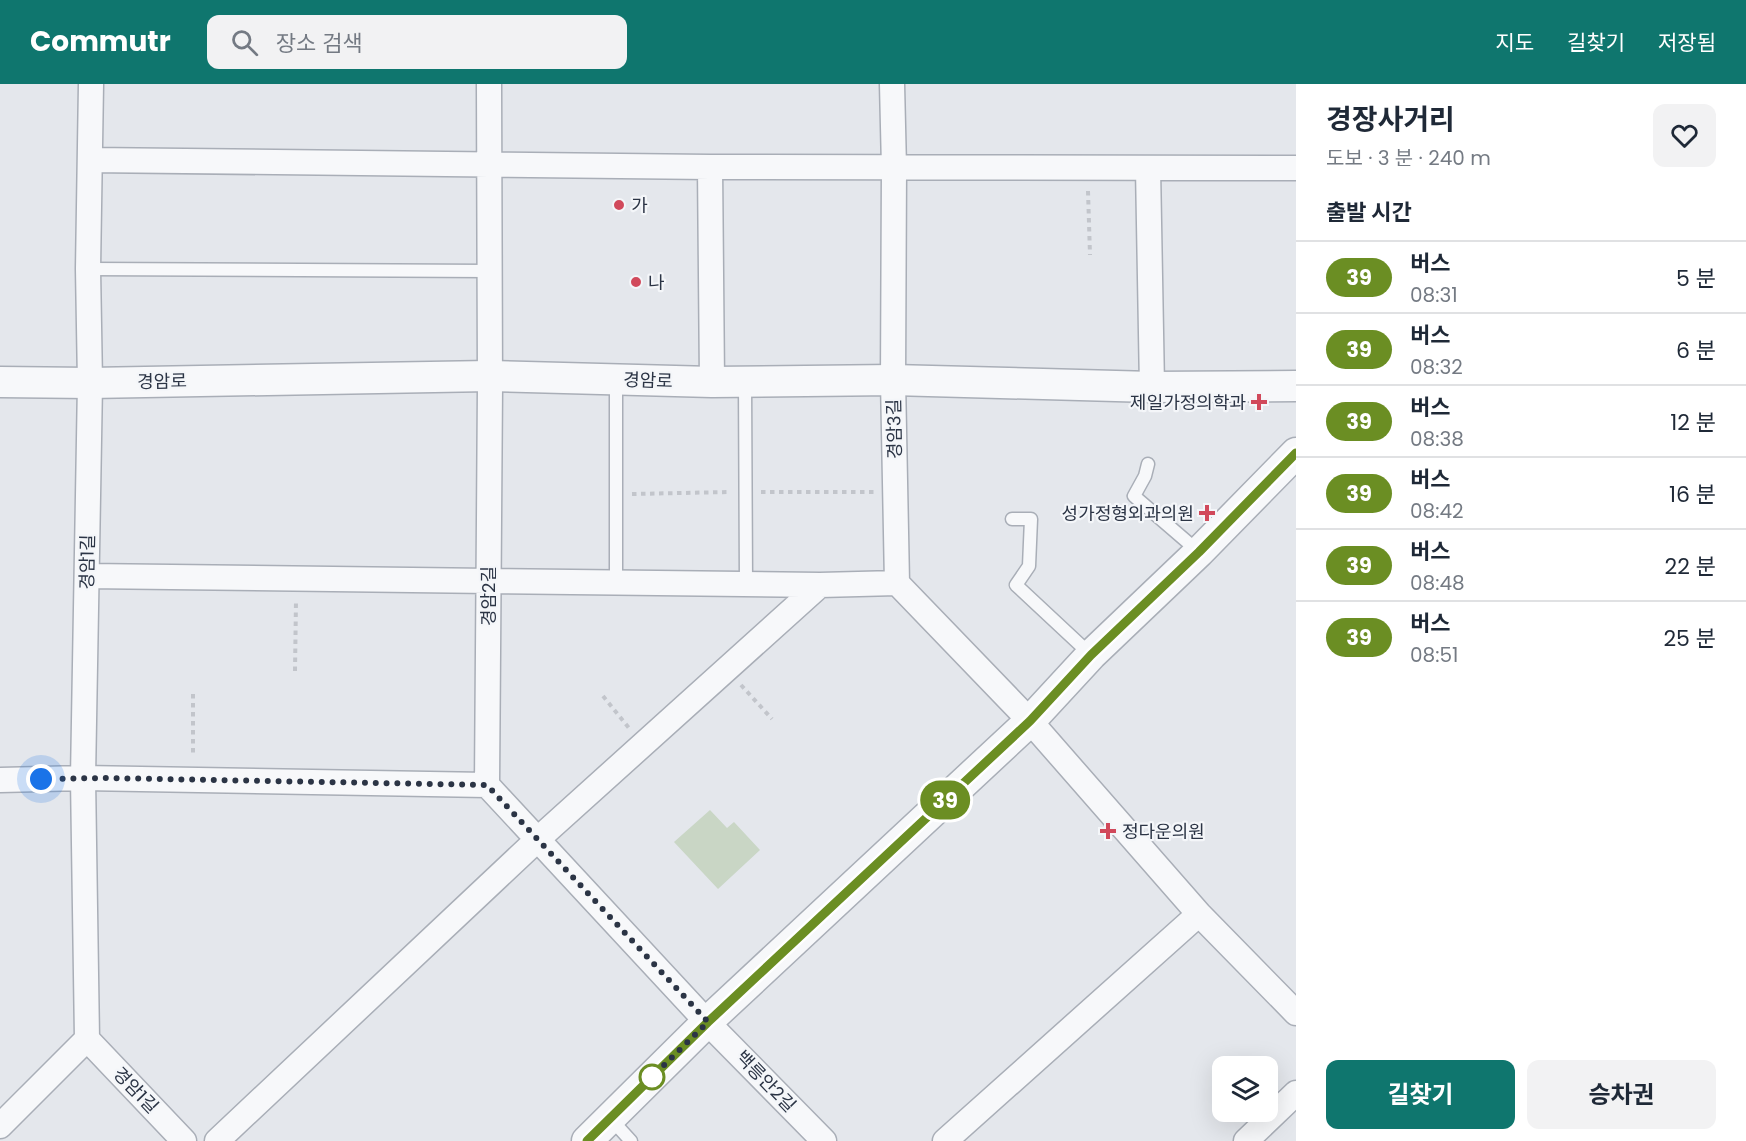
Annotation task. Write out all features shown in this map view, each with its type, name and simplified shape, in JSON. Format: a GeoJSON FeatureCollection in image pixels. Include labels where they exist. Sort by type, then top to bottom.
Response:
{"type":"FeatureCollection","features":[{"type":"Feature","properties":{"kind":"street","name":"경암1길"},"geometry":{"type":"LineString","coordinates":[[91,84],[88,269],[90,383],[83,778],[87,1040],[184,1141]]}},
{"type":"Feature","properties":{"kind":"street","name":"경암2길"},"geometry":{"type":"LineString","coordinates":[[487,785],[489,84]]}},
{"type":"Feature","properties":{"kind":"street","name":"경암3길"},"geometry":{"type":"LineString","coordinates":[[892,84],[893,380],[897,583]]}},
{"type":"Feature","properties":{"kind":"street"},"geometry":{"type":"LineString","coordinates":[[90,160],[710,167],[1296,168]]}},
{"type":"Feature","properties":{"kind":"street"},"geometry":{"type":"LineString","coordinates":[[710,167],[712,382]]}},
{"type":"Feature","properties":{"kind":"street"},"geometry":{"type":"LineString","coordinates":[[1148,168],[1152,387]]}},
{"type":"Feature","properties":{"kind":"street","name":"경암로"},"geometry":{"type":"LineString","coordinates":[[0,382],[90,383],[489,376],[712,382],[893,380],[1152,387],[1296,386]]}},
{"type":"Feature","properties":{"kind":"street"},"geometry":{"type":"LineString","coordinates":[[587,1141],[708,1022],[1030,721],[1091,655],[1199,552],[1296,453]]}},
{"type":"Feature","properties":{"kind":"street"},"geometry":{"type":"LineString","coordinates":[[87,576],[820,585],[897,583],[1030,721],[1199,914],[1296,1014]]}},
{"type":"Feature","properties":{"kind":"street"},"geometry":{"type":"LineString","coordinates":[[217,1141],[537,840],[820,585]]}},
{"type":"Feature","properties":{"kind":"street"},"geometry":{"type":"LineString","coordinates":[[0,780],[83,778],[487,785],[708,1022]]}},
{"type":"Feature","properties":{"kind":"street"},"geometry":{"type":"LineString","coordinates":[[945,1141],[1199,914]]}},
{"type":"Feature","properties":{"kind":"street","name":"백릉안2길"},"geometry":{"type":"LineString","coordinates":[[708,1022],[824,1141]]}},
{"type":"Feature","properties":{"kind":"street"},"geometry":{"type":"LineString","coordinates":[[0,1126],[87,1040]]}},
{"type":"Feature","properties":{"kind":"street"},"geometry":{"type":"LineString","coordinates":[[1246,1141],[1296,1093]]}},
{"type":"Feature","properties":{"kind":"lane"},"geometry":{"type":"LineString","coordinates":[[88,269],[489,272]]}},
{"type":"Feature","properties":{"kind":"lane"},"geometry":{"type":"LineString","coordinates":[[615,380],[615,582]]}},
{"type":"Feature","properties":{"kind":"lane"},"geometry":{"type":"LineString","coordinates":[[745,382],[746,584]]}},
{"type":"Feature","properties":{"kind":"lane"},"geometry":{"type":"LineString","coordinates":[[1148,464],[1145,476],[1134,496],[1199,552]]}},
{"type":"Feature","properties":{"kind":"lane"},"geometry":{"type":"LineString","coordinates":[[1012,519],[1031,519],[1029,566],[1016,585],[1091,655]]}},
{"type":"Feature","properties":{"kind":"lane"},"geometry":{"type":"LineString","coordinates":[[610,1118],[631,1141]]}},
{"type":"Feature","properties":{"kind":"path"},"geometry":{"type":"LineString","coordinates":[[1088,169],[1090,255]]}},
{"type":"Feature","properties":{"kind":"path"},"geometry":{"type":"LineString","coordinates":[[295,671],[296,579]]}},
{"type":"Feature","properties":{"kind":"path"},"geometry":{"type":"LineString","coordinates":[[726,669],[772,719]]}},
{"type":"Feature","properties":{"kind":"path"},"geometry":{"type":"LineString","coordinates":[[193,694],[193,780]]}},
{"type":"Feature","properties":{"kind":"path"},"geometry":{"type":"LineString","coordinates":[[603,696],[643,744]]}},
{"type":"Feature","properties":{"kind":"green space"},"geometry":{"type":"Polygon","coordinates":[[[710,810],[727,828],[734,822],[760,850],[718,889],[674,842],[710,810]]]}},
{"type":"Feature","properties":{"kind":"bus line","name":"39"},"geometry":{"type":"LineString","coordinates":[[587,1141],[708,1022],[1030,721],[1091,655],[1199,552],[1296,453]]}},
{"type":"Feature","properties":{"kind":"place","name":"가"},"geometry":{"type":"Point","coordinates":[619,205]}},
{"type":"Feature","properties":{"kind":"place","name":"나"},"geometry":{"type":"Point","coordinates":[636,282]}},
{"type":"Feature","properties":{"kind":"place","name":"제일가정의학과"},"geometry":{"type":"Point","coordinates":[1259,402]}},
{"type":"Feature","properties":{"kind":"place","name":"성가정형외과의원"},"geometry":{"type":"Point","coordinates":[1207,513]}},
{"type":"Feature","properties":{"kind":"place","name":"정다운의원"},"geometry":{"type":"Point","coordinates":[1108,831]}},
{"type":"Feature","properties":{"kind":"route"},"geometry":{"type":"LineString","coordinates":[[41,779],[105,778],[487,785],[708,1022],[652,1077]]}}]}
